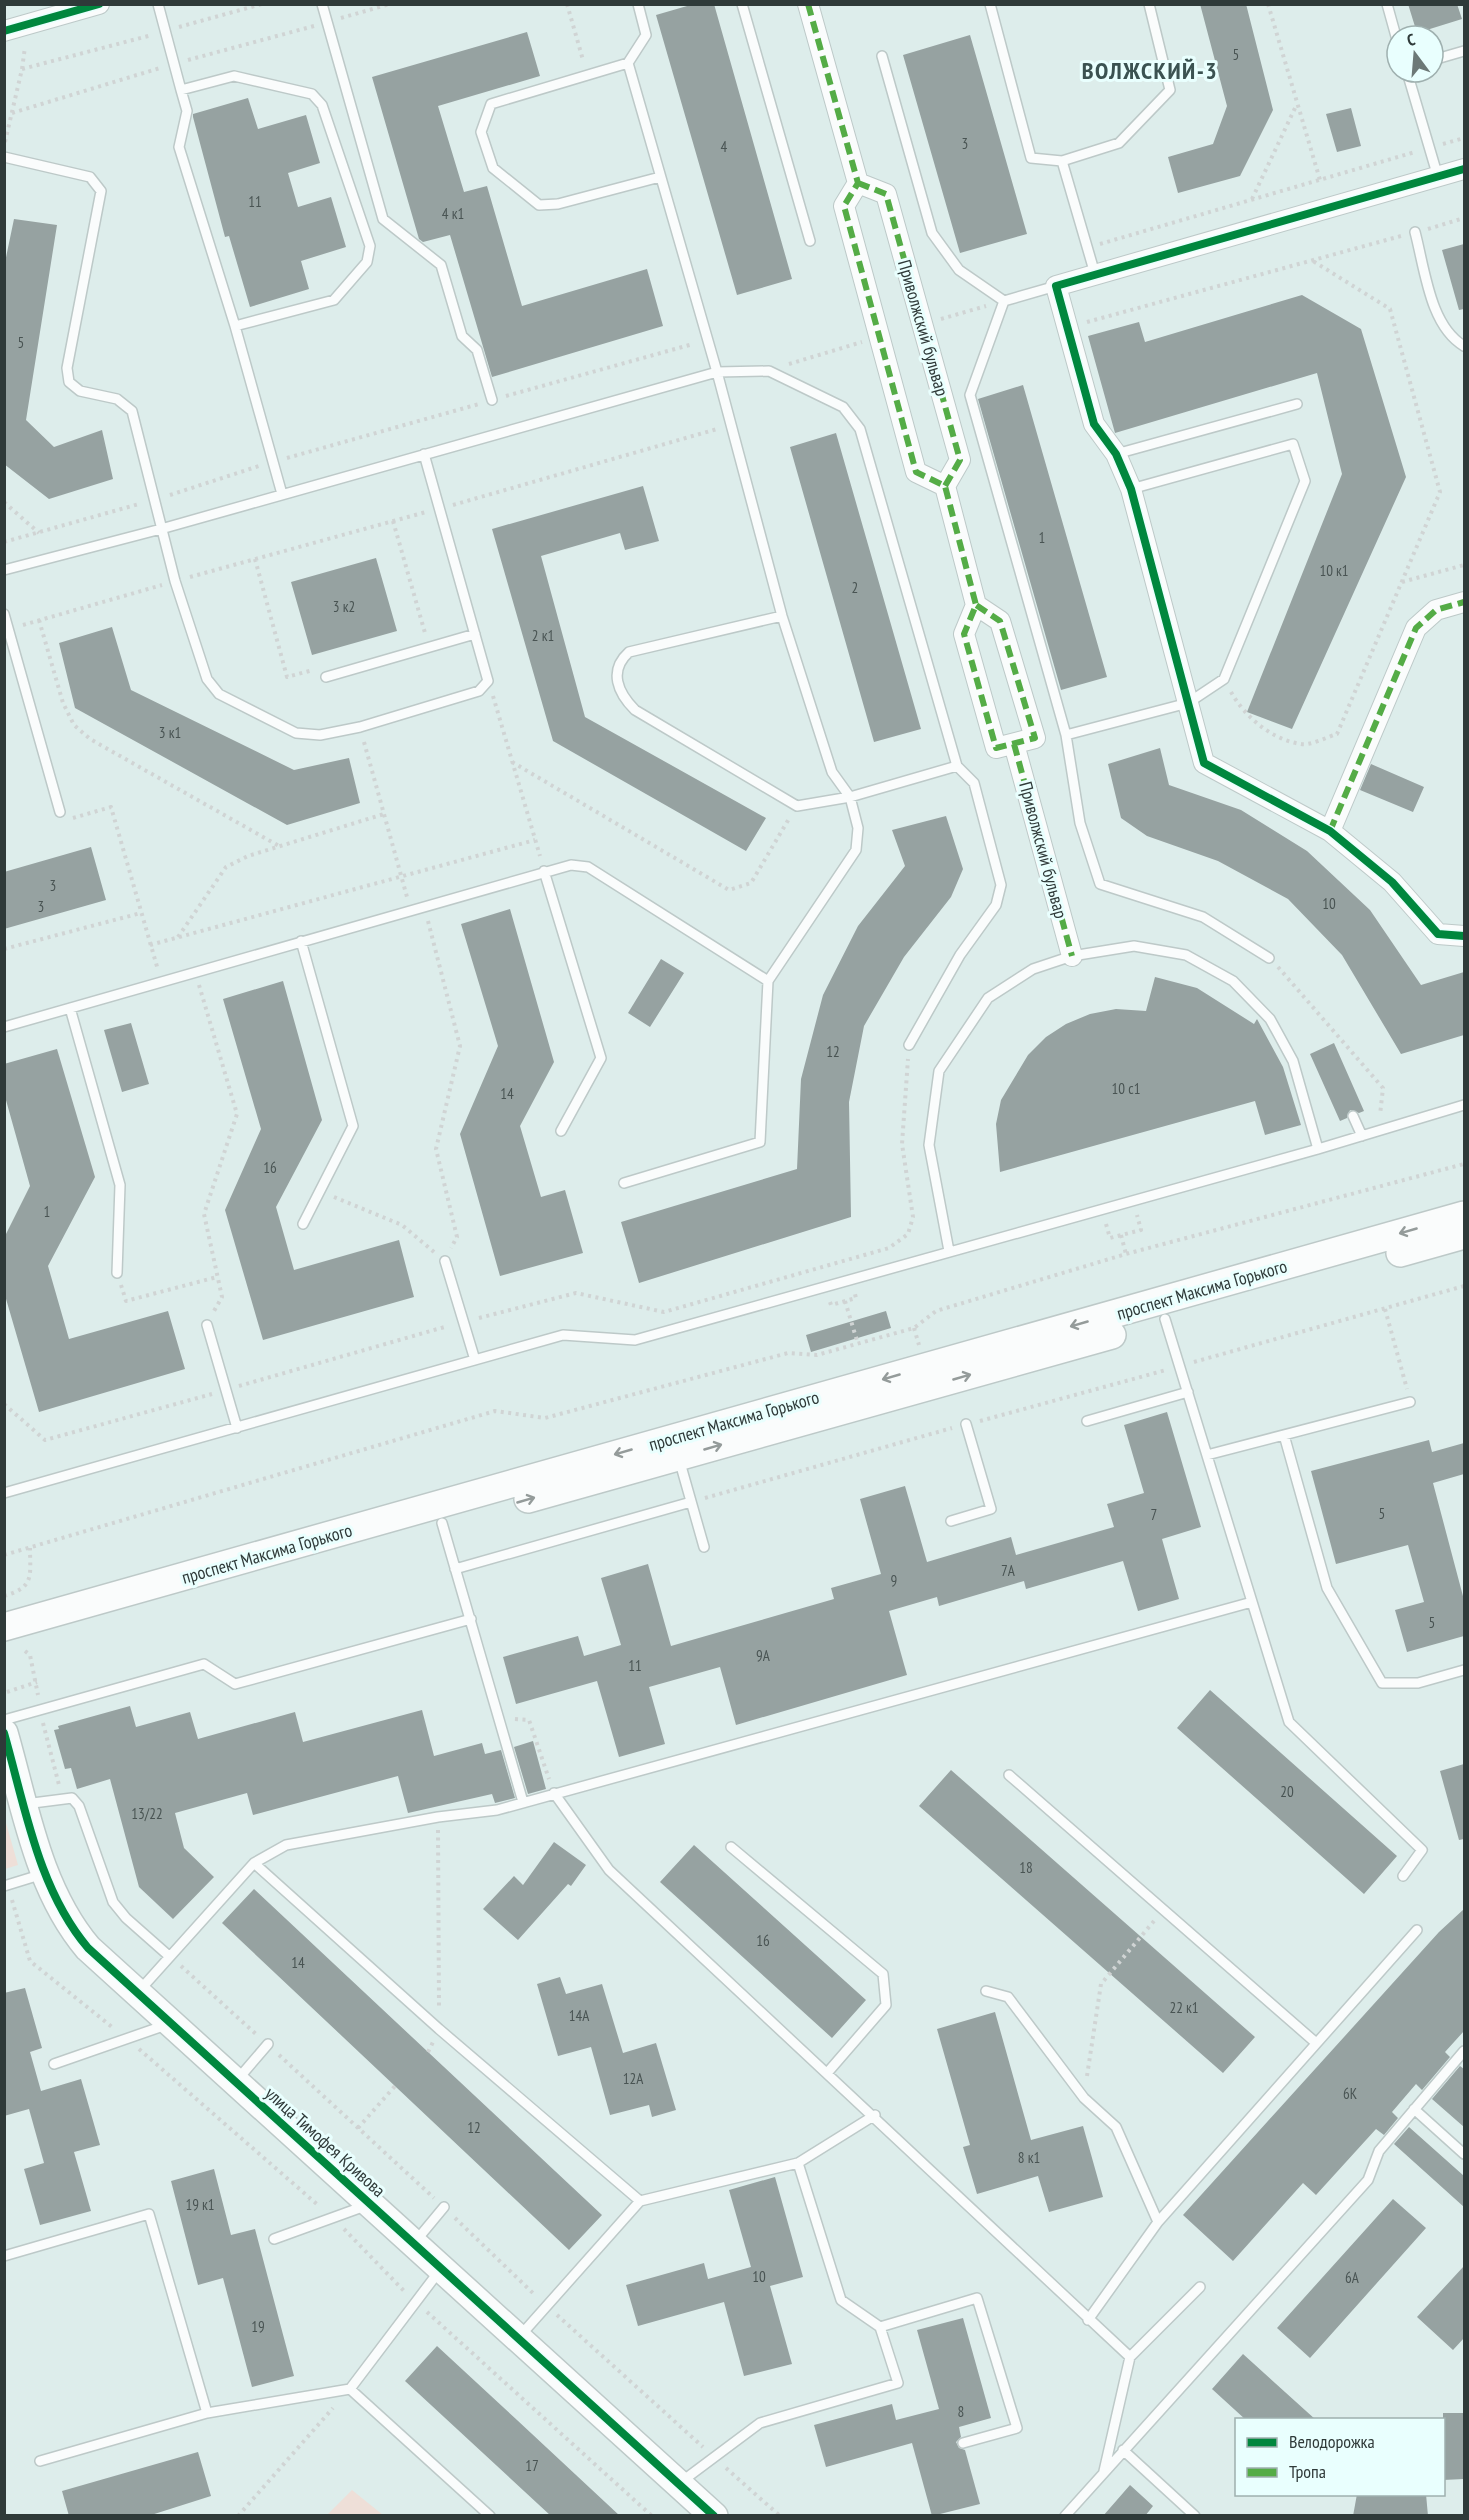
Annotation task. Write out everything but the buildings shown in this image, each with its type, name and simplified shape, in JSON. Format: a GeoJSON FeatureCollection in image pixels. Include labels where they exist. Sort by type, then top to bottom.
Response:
{"type":"FeatureCollection","features":[{"type":"Feature","properties":{"kind":"main road","name":"проспект Максима Горького"},"geometry":{"type":"LineString","coordinates":[[1162,1311],[1464,1215]]}},
{"type":"Feature","properties":{"kind":"main road","name":"проспект Максима Горького"},"geometry":{"type":"LineString","coordinates":[[15,1649],[439,1515],[675,1447],[1162,1311],[1464,1235]]}},
{"type":"Feature","properties":{"kind":"main road","name":"проспект Максима Горького"},"geometry":{"type":"LineString","coordinates":[[4,1627],[439,1515]]}},
{"type":"Feature","properties":{"kind":"main road","name":"улица Тимофея Кривова"},"geometry":{"type":"LineString","coordinates":[[4,1733],[45,1874],[69,1926],[88,1948],[714,2516]]}},
{"type":"Feature","properties":{"kind":"street"},"geometry":{"type":"LineString","coordinates":[[4,31],[99,4]]}},
{"type":"Feature","properties":{"kind":"street"},"geometry":{"type":"LineString","coordinates":[[808,4],[858,183],[844,206],[916,472],[945,486],[976,605],[964,634],[996,748],[1035,738],[1000,621],[976,605]]}},
{"type":"Feature","properties":{"kind":"street"},"geometry":{"type":"LineString","coordinates":[[1464,169],[1056,286],[1094,424],[1116,454],[1131,489],[1204,763],[1330,831],[1392,882],[1438,934],[1464,936]]}},
{"type":"Feature","properties":{"kind":"street","name":"Приволжский бульвар"},"geometry":{"type":"LineString","coordinates":[[858,183],[885,194],[901,248],[960,460],[945,486]]}},
{"type":"Feature","properties":{"kind":"street"},"geometry":{"type":"LineString","coordinates":[[1330,831],[1416,628],[1436,610],[1464,602]]}},
{"type":"Feature","properties":{"kind":"street","name":"Приволжский бульвар"},"geometry":{"type":"LineString","coordinates":[[1014,744],[1072,956]]}},
{"type":"Feature","properties":{"kind":"lane"},"geometry":{"type":"LineString","coordinates":[[158,4],[172,64],[187,111],[178,147],[235,326],[282,494]]}},
{"type":"Feature","properties":{"kind":"lane"},"geometry":{"type":"LineString","coordinates":[[322,4],[382,219],[441,265],[462,336],[477,350],[492,400]]}},
{"type":"Feature","properties":{"kind":"lane"},"geometry":{"type":"LineString","coordinates":[[638,4],[646,35],[628,63],[491,104],[481,132],[493,168],[539,205],[558,204],[660,177]]}},
{"type":"Feature","properties":{"kind":"lane"},"geometry":{"type":"LineString","coordinates":[[742,4],[810,241]]}},
{"type":"Feature","properties":{"kind":"lane"},"geometry":{"type":"LineString","coordinates":[[990,4],[1031,158],[1062,161],[1119,143],[1170,90],[1149,4]]}},
{"type":"Feature","properties":{"kind":"lane"},"geometry":{"type":"LineString","coordinates":[[1387,4],[1393,24]]}},
{"type":"Feature","properties":{"kind":"lane"},"geometry":{"type":"LineString","coordinates":[[1445,57],[1464,51]]}},
{"type":"Feature","properties":{"kind":"lane"},"geometry":{"type":"LineString","coordinates":[[882,56],[932,233],[959,270],[1004,301]]}},
{"type":"Feature","properties":{"kind":"lane"},"geometry":{"type":"LineString","coordinates":[[624,1183],[760,1142],[768,981],[856,850],[858,828],[850,797],[832,772],[782,616],[717,372],[628,63]]}},
{"type":"Feature","properties":{"kind":"lane"},"geometry":{"type":"LineString","coordinates":[[181,90],[234,76],[312,94],[322,105],[369,246],[367,261],[334,300],[235,326]]}},
{"type":"Feature","properties":{"kind":"lane"},"geometry":{"type":"LineString","coordinates":[[1410,84],[1438,177]]}},
{"type":"Feature","properties":{"kind":"lane"},"geometry":{"type":"LineString","coordinates":[[4,158],[90,177],[100,191],[67,368],[69,382],[80,391],[117,399],[132,411],[175,582],[207,679],[219,694],[296,733],[320,735],[360,727],[479,691],[488,681],[424,454]]}},
{"type":"Feature","properties":{"kind":"lane"},"geometry":{"type":"LineString","coordinates":[[1062,161],[1095,274]]}},
{"type":"Feature","properties":{"kind":"lane"},"geometry":{"type":"LineString","coordinates":[[1415,232],[1439,321],[1450,338],[1464,346]]}},
{"type":"Feature","properties":{"kind":"lane"},"geometry":{"type":"LineString","coordinates":[[1004,301],[1056,286]]}},
{"type":"Feature","properties":{"kind":"lane"},"geometry":{"type":"LineString","coordinates":[[1004,301],[970,395],[1066,735],[1080,823],[1100,884],[1203,917],[1269,958]]}},
{"type":"Feature","properties":{"kind":"lane"},"geometry":{"type":"LineString","coordinates":[[4,570],[717,372],[769,371],[843,407],[860,429],[957,766],[974,783],[1001,885],[996,905],[960,955],[909,1046]]}},
{"type":"Feature","properties":{"kind":"lane"},"geometry":{"type":"LineString","coordinates":[[1116,454],[1297,404]]}},
{"type":"Feature","properties":{"kind":"lane"},"geometry":{"type":"LineString","coordinates":[[1066,735],[1188,703],[1224,679],[1305,481],[1293,444],[1131,489]]}},
{"type":"Feature","properties":{"kind":"lane"},"geometry":{"type":"LineString","coordinates":[[4,614],[60,812]]}},
{"type":"Feature","properties":{"kind":"lane"},"geometry":{"type":"LineString","coordinates":[[782,616],[629,652],[619,661],[616,679],[622,697],[635,710],[797,806],[850,797],[957,766]]}},
{"type":"Feature","properties":{"kind":"lane"},"geometry":{"type":"LineString","coordinates":[[326,677],[475,634]]}},
{"type":"Feature","properties":{"kind":"lane"},"geometry":{"type":"LineString","coordinates":[[4,1027],[571,865],[588,867],[768,981]]}},
{"type":"Feature","properties":{"kind":"lane"},"geometry":{"type":"LineString","coordinates":[[544,871],[601,1058],[561,1131]]}},
{"type":"Feature","properties":{"kind":"lane"},"geometry":{"type":"LineString","coordinates":[[301,941],[353,1126],[303,1224]]}},
{"type":"Feature","properties":{"kind":"lane"},"geometry":{"type":"LineString","coordinates":[[949,1251],[928,1145],[939,1071],[988,998],[1033,969],[1072,956],[1134,946],[1186,955],[1233,981],[1269,1019],[1293,1061],[1318,1149]]}},
{"type":"Feature","properties":{"kind":"lane"},"geometry":{"type":"LineString","coordinates":[[70,1008],[120,1185],[117,1273]]}},
{"type":"Feature","properties":{"kind":"lane"},"geometry":{"type":"LineString","coordinates":[[4,1493],[563,1335],[635,1340],[1318,1149],[1464,1105]]}},
{"type":"Feature","properties":{"kind":"lane"},"geometry":{"type":"LineString","coordinates":[[1353,1116],[1362,1136]]}},
{"type":"Feature","properties":{"kind":"lane"},"geometry":{"type":"LineString","coordinates":[[445,1261],[475,1360]]}},
{"type":"Feature","properties":{"kind":"lane"},"geometry":{"type":"LineString","coordinates":[[1162,1311],[1289,1722],[1422,1850],[1403,1876]]}},
{"type":"Feature","properties":{"kind":"lane"},"geometry":{"type":"LineString","coordinates":[[207,1325],[237,1428]]}},
{"type":"Feature","properties":{"kind":"lane"},"geometry":{"type":"LineString","coordinates":[[1087,1421],[1188,1392]]}},
{"type":"Feature","properties":{"kind":"lane"},"geometry":{"type":"LineString","coordinates":[[1207,1455],[1410,1402]]}},
{"type":"Feature","properties":{"kind":"lane"},"geometry":{"type":"LineString","coordinates":[[951,1521],[991,1509],[966,1424]]}},
{"type":"Feature","properties":{"kind":"lane"},"geometry":{"type":"LineString","coordinates":[[1284,1435],[1328,1588],[1382,1683],[1418,1683],[1464,1670]]}},
{"type":"Feature","properties":{"kind":"lane"},"geometry":{"type":"LineString","coordinates":[[675,1447],[704,1547]]}},
{"type":"Feature","properties":{"kind":"lane"},"geometry":{"type":"LineString","coordinates":[[455,1569],[691,1502]]}},
{"type":"Feature","properties":{"kind":"lane"},"geometry":{"type":"LineString","coordinates":[[439,1515],[524,1802]]}},
{"type":"Feature","properties":{"kind":"lane"},"geometry":{"type":"LineString","coordinates":[[138,1993],[254,1863],[286,1845],[438,1817],[497,1810],[1252,1602]]}},
{"type":"Feature","properties":{"kind":"lane"},"geometry":{"type":"LineString","coordinates":[[4,1720],[204,1664],[235,1684],[471,1619]]}},
{"type":"Feature","properties":{"kind":"lane"},"geometry":{"type":"LineString","coordinates":[[1009,1775],[1315,2042]]}},
{"type":"Feature","properties":{"kind":"lane"},"geometry":{"type":"LineString","coordinates":[[554,1793],[609,1870],[874,2115],[1088,2320],[1130,2356]]}},
{"type":"Feature","properties":{"kind":"lane"},"geometry":{"type":"LineString","coordinates":[[25,1804],[72,1798],[79,1806],[113,1902],[126,1918],[169,1956]]}},
{"type":"Feature","properties":{"kind":"lane"},"geometry":{"type":"LineString","coordinates":[[731,1847],[884,1974],[886,2005],[828,2072]]}},
{"type":"Feature","properties":{"kind":"lane"},"geometry":{"type":"LineString","coordinates":[[254,1863],[439,2029],[640,2201]]}},
{"type":"Feature","properties":{"kind":"lane"},"geometry":{"type":"LineString","coordinates":[[4,1886],[45,1874]]}},
{"type":"Feature","properties":{"kind":"lane"},"geometry":{"type":"LineString","coordinates":[[1088,2320],[1158,2222],[1315,2042],[1417,1930]]}},
{"type":"Feature","properties":{"kind":"lane"},"geometry":{"type":"LineString","coordinates":[[986,1991],[1008,1997],[1083,2098],[1116,2127],[1158,2222]]}},
{"type":"Feature","properties":{"kind":"lane"},"geometry":{"type":"LineString","coordinates":[[54,2064],[171,2023]]}},
{"type":"Feature","properties":{"kind":"lane"},"geometry":{"type":"LineString","coordinates":[[235,2082],[268,2044]]}},
{"type":"Feature","properties":{"kind":"lane"},"geometry":{"type":"LineString","coordinates":[[1065,2516],[1368,2180],[1379,2151],[1464,2051]]}},
{"type":"Feature","properties":{"kind":"lane"},"geometry":{"type":"LineString","coordinates":[[1414,2109],[1464,2154]]}},
{"type":"Feature","properties":{"kind":"lane"},"geometry":{"type":"LineString","coordinates":[[518,2338],[640,2201],[798,2163],[874,2115]]}},
{"type":"Feature","properties":{"kind":"lane"},"geometry":{"type":"LineString","coordinates":[[679,2484],[759,2423],[898,2383],[880,2327],[841,2300],[798,2163]]}},
{"type":"Feature","properties":{"kind":"lane"},"geometry":{"type":"LineString","coordinates":[[274,2239],[370,2204]]}},
{"type":"Feature","properties":{"kind":"lane"},"geometry":{"type":"LineString","coordinates":[[414,2243],[444,2207]]}},
{"type":"Feature","properties":{"kind":"lane"},"geometry":{"type":"LineString","coordinates":[[4,2256],[149,2214],[207,2414]]}},
{"type":"Feature","properties":{"kind":"lane"},"geometry":{"type":"LineString","coordinates":[[40,2461],[207,2414],[350,2389],[441,2268]]}},
{"type":"Feature","properties":{"kind":"lane"},"geometry":{"type":"LineString","coordinates":[[1104,2472],[1130,2356],[1200,2286]]}},
{"type":"Feature","properties":{"kind":"lane"},"geometry":{"type":"LineString","coordinates":[[880,2327],[977,2298],[1017,2427],[963,2443]]}},
{"type":"Feature","properties":{"kind":"lane"},"geometry":{"type":"LineString","coordinates":[[350,2389],[490,2516]]}},
{"type":"Feature","properties":{"kind":"lane"},"geometry":{"type":"LineString","coordinates":[[1123,2450],[1195,2516]]}},
{"type":"Feature","properties":{"kind":"path"},"geometry":{"type":"LineString","coordinates":[[22,69],[262,4]]}},
{"type":"Feature","properties":{"kind":"path"},"geometry":{"type":"LineString","coordinates":[[12,113],[172,64],[390,4]]}},
{"type":"Feature","properties":{"kind":"path"},"geometry":{"type":"LineString","coordinates":[[567,4],[587,75]]}},
{"type":"Feature","properties":{"kind":"path"},"geometry":{"type":"LineString","coordinates":[[1268,4],[1296,106],[1320,180]]}},
{"type":"Feature","properties":{"kind":"path"},"geometry":{"type":"LineString","coordinates":[[4,145],[22,69],[27,25]]}},
{"type":"Feature","properties":{"kind":"path"},"geometry":{"type":"LineString","coordinates":[[1252,199],[1296,106]]}},
{"type":"Feature","properties":{"kind":"path"},"geometry":{"type":"LineString","coordinates":[[1088,247],[1464,138]]}},
{"type":"Feature","properties":{"kind":"path"},"geometry":{"type":"LineString","coordinates":[[1068,327],[1464,218]]}},
{"type":"Feature","properties":{"kind":"path"},"geometry":{"type":"LineString","coordinates":[[1224,679],[1241,710],[1264,729],[1302,745],[1337,734],[1440,492],[1390,309],[1313,261]]}},
{"type":"Feature","properties":{"kind":"path"},"geometry":{"type":"LineString","coordinates":[[4,542],[154,500],[273,461],[708,340]]}},
{"type":"Feature","properties":{"kind":"path"},"geometry":{"type":"LineString","coordinates":[[8,629],[731,425]]}},
{"type":"Feature","properties":{"kind":"path"},"geometry":{"type":"LineString","coordinates":[[4,502],[39,533]]}},
{"type":"Feature","properties":{"kind":"path"},"geometry":{"type":"LineString","coordinates":[[393,521],[430,648]]}},
{"type":"Feature","properties":{"kind":"path"},"geometry":{"type":"LineString","coordinates":[[255,559],[287,677],[317,669],[326,677]]}},
{"type":"Feature","properties":{"kind":"path"},"geometry":{"type":"LineString","coordinates":[[1402,582],[1464,565]]}},
{"type":"Feature","properties":{"kind":"path"},"geometry":{"type":"LineString","coordinates":[[39,620],[63,703],[74,725],[90,739],[279,846]]}},
{"type":"Feature","properties":{"kind":"path"},"geometry":{"type":"LineString","coordinates":[[488,681],[544,871]]}},
{"type":"Feature","properties":{"kind":"path"},"geometry":{"type":"LineString","coordinates":[[360,727],[411,910]]}},
{"type":"Feature","properties":{"kind":"path"},"geometry":{"type":"LineString","coordinates":[[512,762],[729,890],[751,883],[797,806]]}},
{"type":"Feature","properties":{"kind":"path"},"geometry":{"type":"LineString","coordinates":[[60,812],[70,818],[111,807],[161,982]]}},
{"type":"Feature","properties":{"kind":"path"},"geometry":{"type":"LineString","coordinates":[[178,938],[226,867],[248,856],[384,814]]}},
{"type":"Feature","properties":{"kind":"path"},"geometry":{"type":"LineString","coordinates":[[150,945],[535,840]]}},
{"type":"Feature","properties":{"kind":"path"},"geometry":{"type":"LineString","coordinates":[[320,1191],[402,1225],[445,1261],[457,1238],[436,1149],[460,1046],[425,906]]}},
{"type":"Feature","properties":{"kind":"path"},"geometry":{"type":"LineString","coordinates":[[4,949],[141,913]]}},
{"type":"Feature","properties":{"kind":"path"},"geometry":{"type":"LineString","coordinates":[[195,972],[237,1114],[204,1214],[222,1297],[207,1325]]}},
{"type":"Feature","properties":{"kind":"path"},"geometry":{"type":"LineString","coordinates":[[1290,979],[1383,1088],[1378,1131]]}},
{"type":"Feature","properties":{"kind":"path"},"geometry":{"type":"LineString","coordinates":[[4,1404],[45,1440],[463,1322],[576,1293],[664,1312],[889,1248],[908,1234],[913,1217],[902,1144],[909,1046]]}},
{"type":"Feature","properties":{"kind":"path"},"geometry":{"type":"LineString","coordinates":[[4,1555],[495,1411],[545,1418],[788,1353],[817,1355],[914,1328],[936,1311],[1126,1254],[1464,1164]]}},
{"type":"Feature","properties":{"kind":"path"},"geometry":{"type":"LineString","coordinates":[[1110,1238],[1141,1230]]}},
{"type":"Feature","properties":{"kind":"path"},"geometry":{"type":"LineString","coordinates":[[1121,1235],[1126,1254]]}},
{"type":"Feature","properties":{"kind":"path"},"geometry":{"type":"LineString","coordinates":[[117,1273],[126,1301],[217,1278]]}},
{"type":"Feature","properties":{"kind":"path"},"geometry":{"type":"LineString","coordinates":[[1188,1364],[1464,1286]]}},
{"type":"Feature","properties":{"kind":"path"},"geometry":{"type":"LineString","coordinates":[[845,1301],[858,1344]]}},
{"type":"Feature","properties":{"kind":"path"},"geometry":{"type":"LineString","coordinates":[[1385,1309],[1410,1402]]}},
{"type":"Feature","properties":{"kind":"path"},"geometry":{"type":"LineString","coordinates":[[914,1328],[919,1344]]}},
{"type":"Feature","properties":{"kind":"path"},"geometry":{"type":"LineString","coordinates":[[691,1502],[1172,1368]]}},
{"type":"Feature","properties":{"kind":"path"},"geometry":{"type":"LineString","coordinates":[[5,1595],[22,1591],[27,1586],[30,1573],[30,1548]]}},
{"type":"Feature","properties":{"kind":"path"},"geometry":{"type":"LineString","coordinates":[[15,1649],[30,1655],[37,1682],[40,1710],[62,1798]]}},
{"type":"Feature","properties":{"kind":"path"},"geometry":{"type":"LineString","coordinates":[[7,1692],[37,1682]]}},
{"type":"Feature","properties":{"kind":"path"},"geometry":{"type":"LineString","coordinates":[[500,1718],[529,1720],[554,1793]]}},
{"type":"Feature","properties":{"kind":"path"},"geometry":{"type":"LineString","coordinates":[[428,2052],[439,2029],[438,1817]]}},
{"type":"Feature","properties":{"kind":"path"},"geometry":{"type":"LineString","coordinates":[[12,1899],[30,1961],[127,2039],[333,2218],[416,2302],[652,2516]]}},
{"type":"Feature","properties":{"kind":"path"},"geometry":{"type":"LineString","coordinates":[[1083,2098],[1101,1984],[1163,1910]]}},
{"type":"Feature","properties":{"kind":"path"},"geometry":{"type":"LineString","coordinates":[[169,1956],[268,2044],[547,2306],[780,2516]]}},
{"type":"Feature","properties":{"kind":"path"},"geometry":{"type":"LineString","coordinates":[[358,2128],[395,2086]]}},
{"type":"Feature","properties":{"kind":"path"},"geometry":{"type":"LineString","coordinates":[[238,2516],[350,2389]]}},
{"type":"Feature","properties":{"kind":"shaded area"},"geometry":{"type":"Polygon","coordinates":[[[4,1816],[18,1865],[5,1869],[4,1869],[4,1816]]]}},
{"type":"Feature","properties":{"kind":"shaded area"},"geometry":{"type":"Polygon","coordinates":[[[352,2490],[383,2515],[327,2515],[352,2490]]]}},
{"type":"Feature","properties":{"kind":"marked path"},"geometry":{"type":"LineString","coordinates":[[808,4],[858,183],[844,206],[916,472],[945,486],[976,605],[964,634],[996,748],[1035,738],[1000,621],[976,605]]}},
{"type":"Feature","properties":{"kind":"marked path"},"geometry":{"type":"LineString","coordinates":[[858,183],[886,194],[960,460],[945,486]]}},
{"type":"Feature","properties":{"kind":"marked path"},"geometry":{"type":"LineString","coordinates":[[1330,831],[1416,628],[1436,610],[1464,602]]}},
{"type":"Feature","properties":{"kind":"marked path"},"geometry":{"type":"LineString","coordinates":[[1014,744],[1072,956]]}},
{"type":"Feature","properties":{"kind":"cycle path"},"geometry":{"type":"LineString","coordinates":[[4,31],[99,4]]}},
{"type":"Feature","properties":{"kind":"cycle path"},"geometry":{"type":"LineString","coordinates":[[1464,169],[1056,286],[1094,424],[1116,454],[1131,489],[1204,763],[1330,831],[1392,882],[1438,934],[1464,936]]}},
{"type":"Feature","properties":{"kind":"cycle path"},"geometry":{"type":"LineString","coordinates":[[4,1733],[35,1846],[45,1873],[71,1925],[88,1948],[714,2516]]}},
{"type":"Feature","properties":{"kind":"district","name":"ВОЛЖСКИЙ-3"},"geometry":{"type":"Point","coordinates":[1150,71]}}]}
